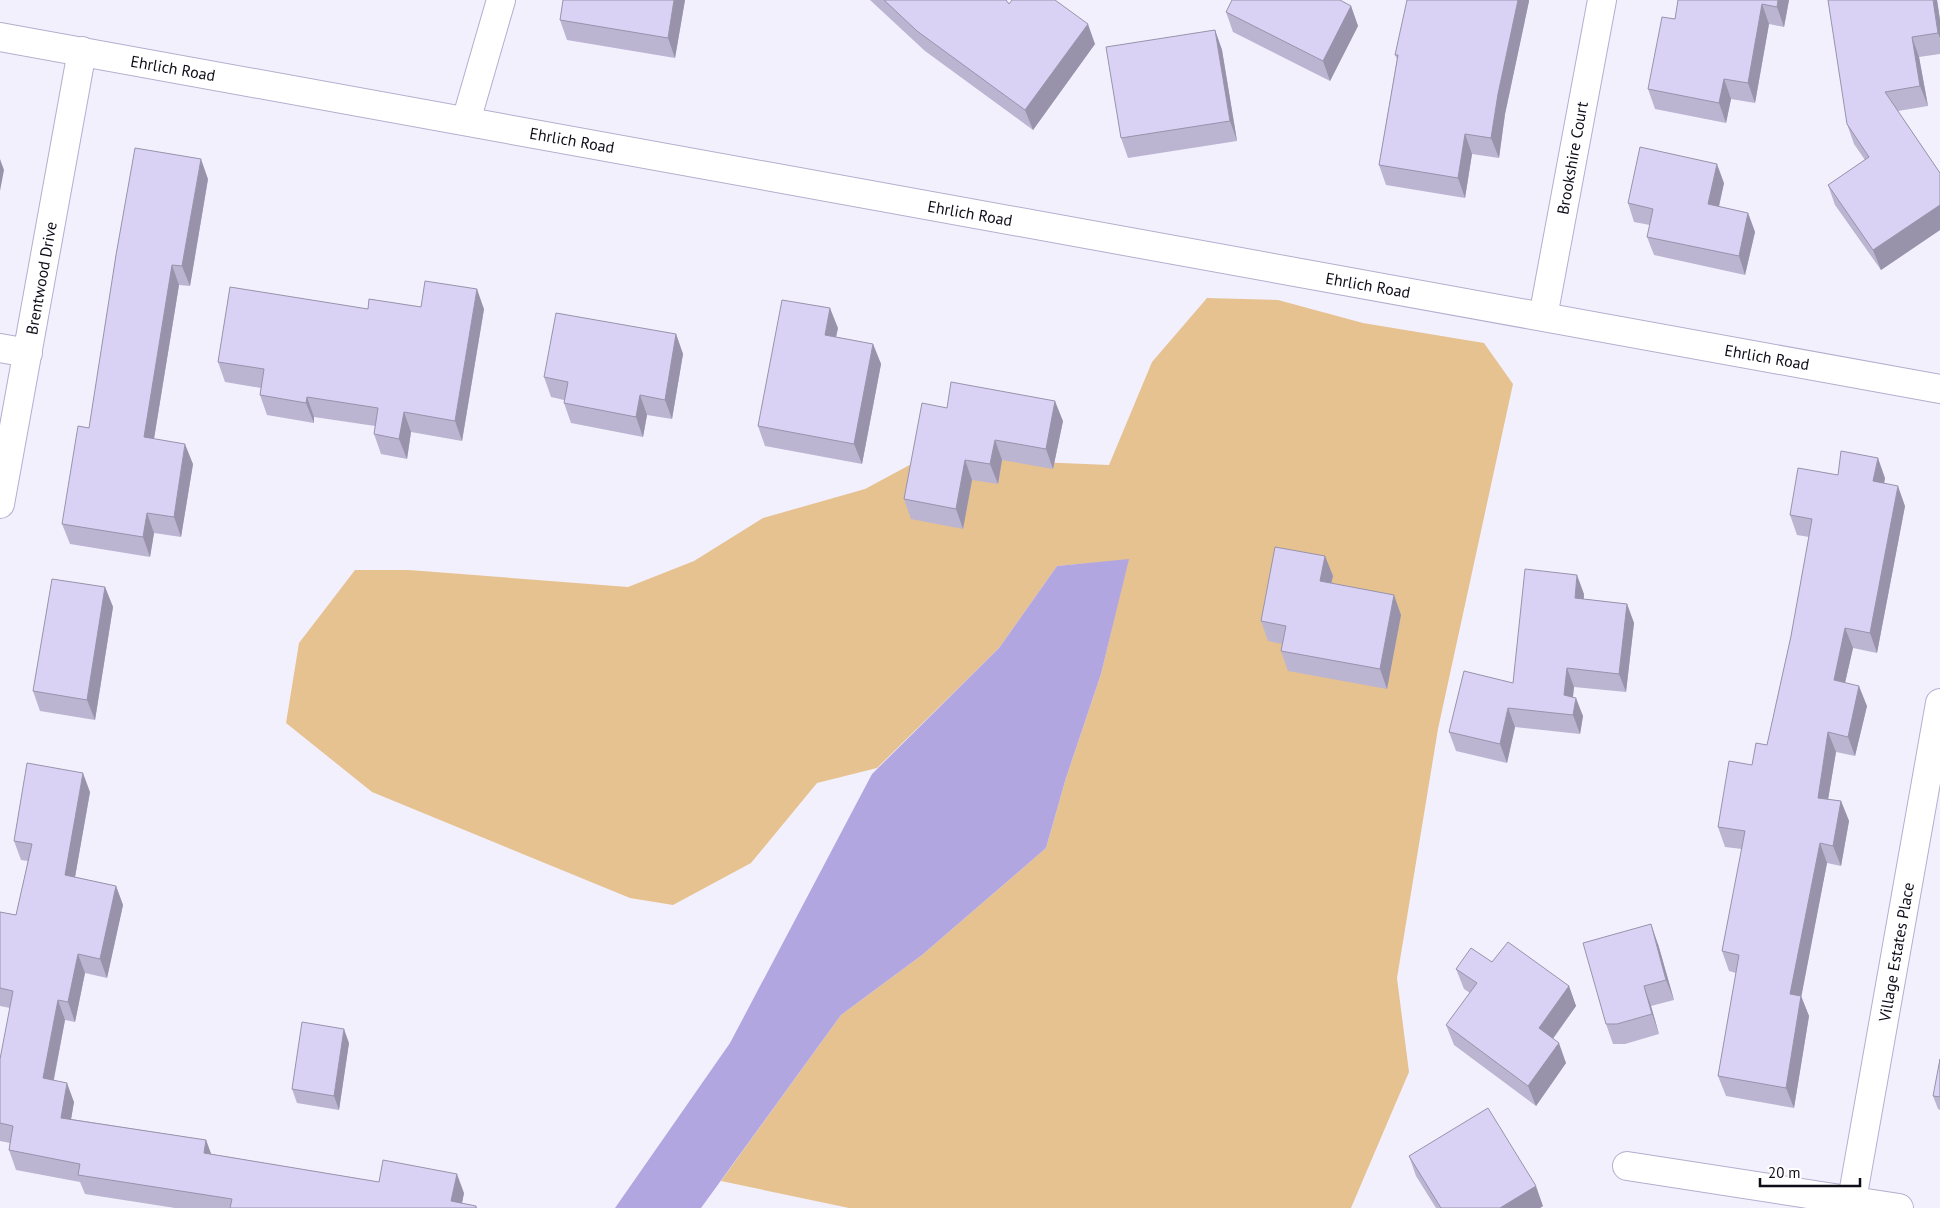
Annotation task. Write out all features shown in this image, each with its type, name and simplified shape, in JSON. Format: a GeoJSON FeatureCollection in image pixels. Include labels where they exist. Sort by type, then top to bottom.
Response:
{"type":"FeatureCollection","features":[{"type":"Feature","properties":{"kind":"street"},"geometry":{"type":"LineString","coordinates":[[466,121],[501,0]]}},
{"type":"Feature","properties":{"kind":"street","name":"Brookshire Court"},"geometry":{"type":"LineString","coordinates":[[1543,316],[1602,0]]}},
{"type":"Feature","properties":{"kind":"street","name":"Ehrlich Road"},"geometry":{"type":"LineString","coordinates":[[0,36],[1940,389]]}},
{"type":"Feature","properties":{"kind":"street","name":"Brentwood Drive"},"geometry":{"type":"LineString","coordinates":[[0,504],[82,52]]}},
{"type":"Feature","properties":{"kind":"street"},"geometry":{"type":"LineString","coordinates":[[0,348],[28,352]]}},
{"type":"Feature","properties":{"kind":"street","name":"Village Estates Place"},"geometry":{"type":"LineString","coordinates":[[1852,1200],[1940,703]]}},
{"type":"Feature","properties":{"kind":"street"},"geometry":{"type":"LineString","coordinates":[[1627,1166],[1899,1208]]}},
{"type":"Feature","properties":{"kind":"shaded area"},"geometry":{"type":"Polygon","coordinates":[[[1207,298],[1278,300],[1363,323],[1484,343],[1513,384],[1438,729],[1397,978],[1409,1072],[1351,1208],[849,1208],[721,1181],[841,1015],[922,955],[1046,848],[1066,778],[1101,674],[1128,560],[1057,566],[999,648],[877,768],[817,783],[751,863],[673,905],[630,898],[372,792],[286,723],[299,643],[355,570],[409,570],[628,587],[694,561],[763,518],[865,489],[943,447],[1038,462],[1109,465],[1152,362],[1207,298]]]}},
{"type":"Feature","properties":{"kind":"shaded area"},"geometry":{"type":"Polygon","coordinates":[[[1129,559],[1101,674],[1066,778],[1046,848],[922,955],[841,1015],[701,1208],[615,1208],[730,1043],[872,774],[999,648],[1057,566],[1129,559]]]}},
{"type":"Feature","properties":{"kind":"building"},"geometry":{"type":"Polygon","coordinates":[[[563,0],[674,0],[668,38],[560,20],[563,0]]]}},
{"type":"Feature","properties":{"kind":"building"},"geometry":{"type":"Polygon","coordinates":[[[884,0],[1006,0],[1009,4],[1012,0],[1055,0],[1088,24],[1025,110],[917,31],[884,0]]]}},
{"type":"Feature","properties":{"kind":"building"},"geometry":{"type":"Polygon","coordinates":[[[1232,0],[1340,0],[1351,6],[1323,61],[1226,12],[1232,0]]]}},
{"type":"Feature","properties":{"kind":"building"},"geometry":{"type":"Polygon","coordinates":[[[1407,0],[1518,0],[1498,94],[1491,138],[1465,134],[1458,178],[1379,165],[1398,55],[1395,55],[1407,0]]]}},
{"type":"Feature","properties":{"kind":"building"},"geometry":{"type":"Polygon","coordinates":[[[1678,0],[1778,0],[1777,7],[1762,4],[1748,83],[1724,79],[1719,103],[1648,89],[1662,17],[1675,19],[1678,0]]]}},
{"type":"Feature","properties":{"kind":"building"},"geometry":{"type":"Polygon","coordinates":[[[1828,0],[1933,0],[1938,33],[1912,37],[1920,86],[1885,92],[1940,173],[1940,205],[1873,250],[1828,185],[1869,157],[1847,124],[1828,0]]]}},
{"type":"Feature","properties":{"kind":"building"},"geometry":{"type":"Polygon","coordinates":[[[1215,30],[1230,121],[1121,138],[1106,47],[1215,30]]]}},
{"type":"Feature","properties":{"kind":"building"},"geometry":{"type":"Polygon","coordinates":[[[1640,147],[1717,164],[1708,204],[1748,213],[1739,256],[1647,237],[1653,209],[1628,203],[1640,147]]]}},
{"type":"Feature","properties":{"kind":"building"},"geometry":{"type":"Polygon","coordinates":[[[135,148],[201,159],[182,266],[172,265],[144,437],[185,444],[174,517],[147,513],[143,537],[62,524],[78,426],[89,428],[135,148]]]}},
{"type":"Feature","properties":{"kind":"building"},"geometry":{"type":"Polygon","coordinates":[[[425,281],[477,289],[455,421],[404,412],[399,439],[374,434],[378,408],[307,397],[306,403],[260,395],[264,369],[218,362],[230,287],[368,309],[369,299],[421,307],[425,281]]]}},
{"type":"Feature","properties":{"kind":"building"},"geometry":{"type":"Polygon","coordinates":[[[782,300],[830,308],[825,335],[873,344],[854,444],[758,426],[782,300]]]}},
{"type":"Feature","properties":{"kind":"building"},"geometry":{"type":"Polygon","coordinates":[[[556,313],[676,334],[665,400],[640,395],[636,417],[564,403],[568,382],[544,377],[556,313]]]}},
{"type":"Feature","properties":{"kind":"building"},"geometry":{"type":"Polygon","coordinates":[[[951,382],[1055,401],[1046,449],[995,440],[990,464],[965,460],[956,509],[904,499],[922,403],[947,408],[951,382]]]}},
{"type":"Feature","properties":{"kind":"building"},"geometry":{"type":"Polygon","coordinates":[[[1841,451],[1878,458],[1873,481],[1898,486],[1870,633],[1845,628],[1834,680],[1859,686],[1848,737],[1828,732],[1818,798],[1841,801],[1833,846],[1820,843],[1790,994],[1801,996],[1786,1088],[1718,1076],[1739,955],[1722,951],[1745,831],[1718,827],[1729,761],[1752,765],[1756,743],[1767,745],[1791,636],[1812,519],[1790,515],[1798,468],[1838,475],[1841,451]]]}},
{"type":"Feature","properties":{"kind":"building"},"geometry":{"type":"Polygon","coordinates":[[[1275,547],[1325,556],[1320,581],[1394,595],[1380,669],[1281,651],[1286,626],[1261,621],[1275,547]]]}},
{"type":"Feature","properties":{"kind":"building"},"geometry":{"type":"Polygon","coordinates":[[[1525,569],[1577,575],[1575,598],[1627,604],[1619,674],[1567,668],[1564,695],[1576,698],[1573,715],[1508,708],[1500,744],[1449,732],[1464,671],[1513,683],[1525,569]]]}},
{"type":"Feature","properties":{"kind":"building"},"geometry":{"type":"Polygon","coordinates":[[[52,579],[105,587],[87,700],[33,691],[52,579]]]}},
{"type":"Feature","properties":{"kind":"building"},"geometry":{"type":"Polygon","coordinates":[[[27,763],[83,773],[65,875],[116,886],[100,959],[78,954],[68,1002],[58,1000],[43,1078],[67,1083],[61,1118],[206,1140],[204,1153],[379,1182],[383,1160],[457,1174],[451,1201],[476,1206],[476,1208],[230,1208],[232,1199],[78,1175],[80,1164],[9,1150],[13,1126],[0,1123],[0,1059],[13,991],[0,988],[0,912],[16,915],[32,844],[14,841],[27,763]]]}},
{"type":"Feature","properties":{"kind":"building"},"geometry":{"type":"Polygon","coordinates":[[[1651,924],[1666,980],[1644,986],[1652,1014],[1617,1024],[1606,1024],[1583,943],[1651,924]]]}},
{"type":"Feature","properties":{"kind":"building"},"geometry":{"type":"Polygon","coordinates":[[[1508,942],[1569,986],[1539,1028],[1559,1043],[1528,1086],[1446,1025],[1477,983],[1456,969],[1471,948],[1492,962],[1508,942]]]}},
{"type":"Feature","properties":{"kind":"building"},"geometry":{"type":"Polygon","coordinates":[[[302,1022],[344,1029],[334,1096],[292,1089],[302,1022]]]}},
{"type":"Feature","properties":{"kind":"building"},"geometry":{"type":"Polygon","coordinates":[[[1940,1059],[1940,1097],[1933,1096],[1940,1059]]]}},
{"type":"Feature","properties":{"kind":"building"},"geometry":{"type":"Polygon","coordinates":[[[1488,1108],[1536,1186],[1500,1208],[1441,1208],[1409,1156],[1488,1108]]]}}]}
